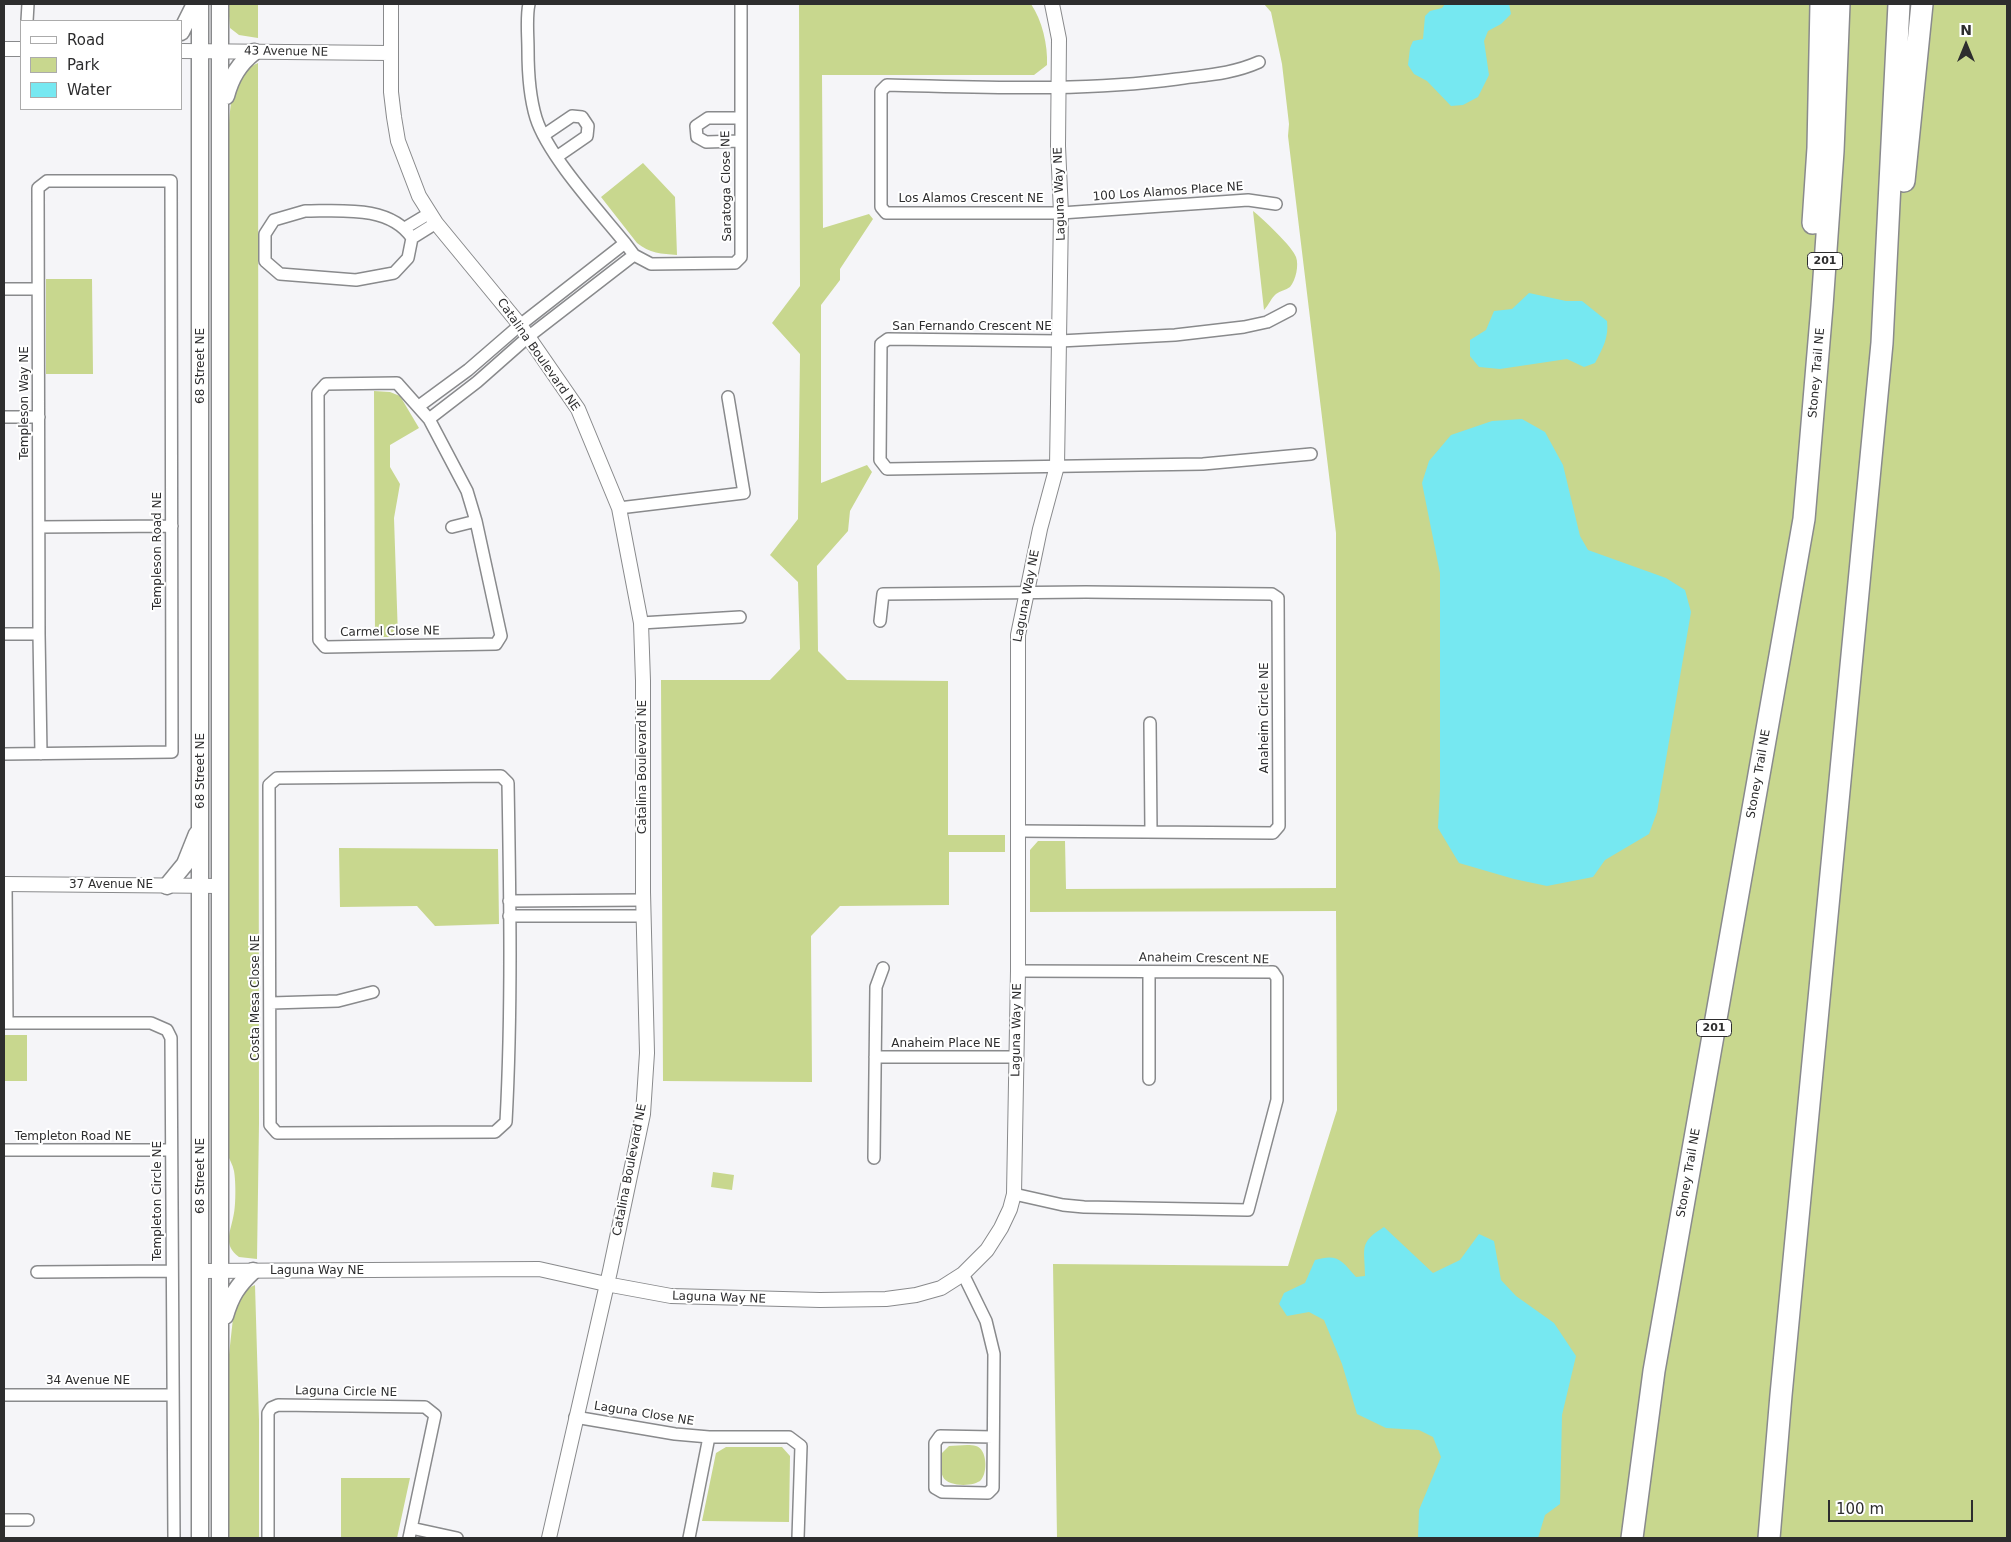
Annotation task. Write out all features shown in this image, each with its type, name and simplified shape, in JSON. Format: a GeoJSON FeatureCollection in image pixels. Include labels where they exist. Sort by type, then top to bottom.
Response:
{"type":"FeatureCollection","features":[{"type":"Feature","properties":{"kind":"highway"},"geometry":{"type":"LineString","coordinates":[[1804,518],[1805,364],[1818,148],[1821,4]]}},
{"type":"Feature","properties":{"kind":"highway","name":"Stoney Trail NE"},"geometry":{"type":"LineString","coordinates":[[1632,1538],[1655,1361],[1804,518],[1833,151],[1839,4]]}},
{"type":"Feature","properties":{"kind":"highway"},"geometry":{"type":"LineString","coordinates":[[1769,1538],[1781,1395],[1882,343],[1899,4]]}},
{"type":"Feature","properties":{"kind":"highway"},"geometry":{"type":"LineString","coordinates":[[1882,343],[1891,303],[1922,4]]}},
{"type":"Feature","properties":{"kind":"main road"},"geometry":{"type":"LineString","coordinates":[[182,30],[195,4]]}},
{"type":"Feature","properties":{"kind":"main road","name":"68 Street NE"},"geometry":{"type":"LineString","coordinates":[[200,4],[200,1538]]}},
{"type":"Feature","properties":{"kind":"main road","name":"68 Street NE"},"geometry":{"type":"LineString","coordinates":[[220,4],[220,1538]]}},
{"type":"Feature","properties":{"kind":"main road"},"geometry":{"type":"LineString","coordinates":[[221,120],[232,76],[241,63],[254,52]]}},
{"type":"Feature","properties":{"kind":"main road"},"geometry":{"type":"LineString","coordinates":[[167,886],[185,864],[201,825]]}},
{"type":"Feature","properties":{"kind":"main road"},"geometry":{"type":"LineString","coordinates":[[220,1330],[231,1297],[241,1282],[253,1271]]}},
{"type":"Feature","properties":{"kind":"street"},"geometry":{"type":"LineString","coordinates":[[27,20],[28,4]]}},
{"type":"Feature","properties":{"kind":"street"},"geometry":{"type":"LineString","coordinates":[[390,4],[390,53]]}},
{"type":"Feature","properties":{"kind":"street"},"geometry":{"type":"LineString","coordinates":[[429,419],[477,382],[528,337],[634,255],[558,156],[544,135],[537,120],[531,97],[528,71],[529,4]]}},
{"type":"Feature","properties":{"kind":"street","name":"Saratoga Close NE"},"geometry":{"type":"LineString","coordinates":[[634,255],[651,264],[735,263],[741,257],[741,4]]}},
{"type":"Feature","properties":{"kind":"street","name":"Laguna Way NE"},"geometry":{"type":"LineString","coordinates":[[201,1271],[539,1269],[671,1296],[820,1300],[886,1299],[916,1295],[941,1288],[963,1274],[987,1250],[1001,1228],[1010,1209],[1014,1194],[1018,971],[1018,635],[1040,529],[1057,466],[1060,341],[1061,213],[1058,146],[1060,88],[1059,39],[1052,4]]}},
{"type":"Feature","properties":{"kind":"street"},"geometry":{"type":"LineString","coordinates":[[4,49],[20,49]]}},
{"type":"Feature","properties":{"kind":"street","name":"43 Avenue NE"},"geometry":{"type":"LineString","coordinates":[[182,50],[390,53]]}},
{"type":"Feature","properties":{"kind":"street","name":"Catalina Boulevard NE"},"geometry":{"type":"LineString","coordinates":[[390,53],[391,92],[398,141],[419,196],[433,218],[520,325],[578,410],[619,508],[640,622],[644,687],[643,916],[647,1053],[643,1114],[549,1538]]}},
{"type":"Feature","properties":{"kind":"street"},"geometry":{"type":"LineString","coordinates":[[1060,88],[1134,85],[1239,71],[1259,62]]}},
{"type":"Feature","properties":{"kind":"street","name":"Los Alamos Crescent NE"},"geometry":{"type":"LineString","coordinates":[[1060,88],[887,85],[881,91],[881,207],[886,213],[1061,213]]}},
{"type":"Feature","properties":{"kind":"street"},"geometry":{"type":"LineString","coordinates":[[544,135],[572,116],[582,117],[588,126],[587,136],[558,156]]}},
{"type":"Feature","properties":{"kind":"street"},"geometry":{"type":"LineString","coordinates":[[740,118],[708,118],[696,126],[697,137],[706,142],[740,141]]}},
{"type":"Feature","properties":{"kind":"street","name":"Templeson Way NE"},"geometry":{"type":"LineString","coordinates":[[41,754],[38,188],[47,181],[171,181]]}},
{"type":"Feature","properties":{"kind":"street","name":"Templeson Road NE"},"geometry":{"type":"LineString","coordinates":[[4,754],[172,752],[171,181]]}},
{"type":"Feature","properties":{"kind":"street","name":"100 Los Alamos Place NE"},"geometry":{"type":"LineString","coordinates":[[1061,213],[1248,200],[1276,204]]}},
{"type":"Feature","properties":{"kind":"street"},"geometry":{"type":"LineString","coordinates":[[305,211],[356,212],[391,219],[409,233],[408,258],[394,273],[356,280],[280,274],[265,261],[265,234],[274,220],[305,211]]}},
{"type":"Feature","properties":{"kind":"street"},"geometry":{"type":"LineString","coordinates":[[409,233],[433,218]]}},
{"type":"Feature","properties":{"kind":"street"},"geometry":{"type":"LineString","coordinates":[[419,406],[468,370],[520,325],[625,243]]}},
{"type":"Feature","properties":{"kind":"street"},"geometry":{"type":"LineString","coordinates":[[4,289],[38,289]]}},
{"type":"Feature","properties":{"kind":"street"},"geometry":{"type":"LineString","coordinates":[[1060,341],[1175,334],[1244,327],[1267,322],[1290,310]]}},
{"type":"Feature","properties":{"kind":"street","name":"San Fernando Crescent NE"},"geometry":{"type":"LineString","coordinates":[[1057,466],[887,468],[880,460],[881,344],[888,339],[1060,341]]}},
{"type":"Feature","properties":{"kind":"street","name":"Carmel Close NE"},"geometry":{"type":"LineString","coordinates":[[397,383],[419,406],[429,419],[467,491],[476,521],[502,636],[496,644],[325,647],[319,640],[318,393],[326,384],[397,383]]}},
{"type":"Feature","properties":{"kind":"street"},"geometry":{"type":"LineString","coordinates":[[619,508],[744,493],[728,397]]}},
{"type":"Feature","properties":{"kind":"street"},"geometry":{"type":"LineString","coordinates":[[4,416],[39,417]]}},
{"type":"Feature","properties":{"kind":"street"},"geometry":{"type":"LineString","coordinates":[[1057,466],[1203,464],[1310,454]]}},
{"type":"Feature","properties":{"kind":"street"},"geometry":{"type":"LineString","coordinates":[[452,527],[476,521]]}},
{"type":"Feature","properties":{"kind":"street"},"geometry":{"type":"LineString","coordinates":[[39,527],[172,526]]}},
{"type":"Feature","properties":{"kind":"street"},"geometry":{"type":"LineString","coordinates":[[880,621],[883,594],[1027,592]]}},
{"type":"Feature","properties":{"kind":"street","name":"Anaheim Circle NE"},"geometry":{"type":"LineString","coordinates":[[1018,831],[1273,833],[1279,826],[1278,598],[1272,594],[1027,592]]}},
{"type":"Feature","properties":{"kind":"street"},"geometry":{"type":"LineString","coordinates":[[640,622],[740,617]]}},
{"type":"Feature","properties":{"kind":"street"},"geometry":{"type":"LineString","coordinates":[[4,634],[39,634]]}},
{"type":"Feature","properties":{"kind":"street"},"geometry":{"type":"LineString","coordinates":[[1150,723],[1151,832]]}},
{"type":"Feature","properties":{"kind":"street","name":"Costa Mesa Close NE"},"geometry":{"type":"LineString","coordinates":[[501,776],[508,783],[509,916],[509,1059],[506,1122],[496,1132],[277,1133],[270,1125],[269,785],[277,778],[501,776]]}},
{"type":"Feature","properties":{"kind":"street"},"geometry":{"type":"LineString","coordinates":[[5,884],[5,1024]]}},
{"type":"Feature","properties":{"kind":"street","name":"37 Avenue NE"},"geometry":{"type":"LineString","coordinates":[[5,884],[219,886]]}},
{"type":"Feature","properties":{"kind":"street"},"geometry":{"type":"LineString","coordinates":[[509,900],[643,900]]}},
{"type":"Feature","properties":{"kind":"street"},"geometry":{"type":"LineString","coordinates":[[509,916],[643,916]]}},
{"type":"Feature","properties":{"kind":"street","name":"Anaheim Place NE"},"geometry":{"type":"LineString","coordinates":[[874,1158],[876,987],[883,968]]}},
{"type":"Feature","properties":{"kind":"street","name":"Anaheim Crescent NE"},"geometry":{"type":"LineString","coordinates":[[1014,1194],[1063,1205],[1084,1207],[1248,1210],[1277,1100],[1277,978],[1273,972],[1018,971]]}},
{"type":"Feature","properties":{"kind":"street"},"geometry":{"type":"LineString","coordinates":[[1148,1079],[1149,972]]}},
{"type":"Feature","properties":{"kind":"street"},"geometry":{"type":"LineString","coordinates":[[271,1003],[338,1001],[373,992]]}},
{"type":"Feature","properties":{"kind":"street","name":"Templeton Circle NE"},"geometry":{"type":"LineString","coordinates":[[5,1024],[151,1023],[167,1030],[171,1038],[174,1538]]}},
{"type":"Feature","properties":{"kind":"street","name":"Anaheim Place NE"},"geometry":{"type":"LineString","coordinates":[[875,1057],[1017,1057]]}},
{"type":"Feature","properties":{"kind":"street","name":"Templeton Road NE"},"geometry":{"type":"LineString","coordinates":[[4,1150],[171,1150]]}},
{"type":"Feature","properties":{"kind":"street"},"geometry":{"type":"LineString","coordinates":[[37,1272],[172,1272]]}},
{"type":"Feature","properties":{"kind":"street"},"geometry":{"type":"LineString","coordinates":[[963,1274],[986,1320],[994,1354],[993,1488],[988,1493],[942,1492],[935,1488],[935,1443],[940,1436],[993,1437]]}},
{"type":"Feature","properties":{"kind":"street","name":"34 Avenue NE"},"geometry":{"type":"LineString","coordinates":[[4,1395],[173,1395]]}},
{"type":"Feature","properties":{"kind":"street","name":"Laguna Circle NE"},"geometry":{"type":"LineString","coordinates":[[268,1538],[268,1413],[271,1408],[278,1405],[425,1407],[435,1415],[410,1533],[457,1538]]}},
{"type":"Feature","properties":{"kind":"street","name":"Laguna Close NE"},"geometry":{"type":"LineString","coordinates":[[576,1417],[644,1430],[709,1437],[789,1438],[800,1446],[798,1538]]}},
{"type":"Feature","properties":{"kind":"street","name":"Laguna Close NE"},"geometry":{"type":"LineString","coordinates":[[689,1538],[709,1437]]}},
{"type":"Feature","properties":{"kind":"street"},"geometry":{"type":"LineString","coordinates":[[4,1520],[28,1520]]}},
{"type":"Feature","properties":{"kind":"green space"},"geometry":{"type":"Polygon","coordinates":[[[228,4],[258,4],[258,38],[239,35],[230,28],[228,4]]]}},
{"type":"Feature","properties":{"kind":"green space"},"geometry":{"type":"Polygon","coordinates":[[[799,4],[1031,4],[1044,33],[1047,65],[1034,75],[822,75],[823,228],[869,214],[873,219],[840,269],[840,280],[821,305],[821,483],[867,465],[872,472],[850,511],[848,531],[817,566],[818,651],[847,680],[948,681],[948,835],[1005,835],[1005,852],[949,852],[949,905],[840,906],[811,936],[812,1082],[663,1081],[661,680],[770,680],[800,649],[798,582],[770,555],[798,519],[800,354],[772,323],[800,286],[799,4]]]}},
{"type":"Feature","properties":{"kind":"green space"},"geometry":{"type":"Polygon","coordinates":[[[1264,4],[2007,4],[2007,1538],[1057,1538],[1053,1264],[1288,1266],[1337,1110],[1336,911],[1030,912],[1030,850],[1038,841],[1065,841],[1066,889],[1336,888],[1336,533],[1288,136],[1289,124],[1282,64],[1271,12],[1264,4]]]}},
{"type":"Feature","properties":{"kind":"green space"},"geometry":{"type":"Polygon","coordinates":[[[258,63],[259,1123],[257,1259],[239,1257],[229,1243],[229,1234],[235,1208],[235,1176],[227,1153],[228,139],[234,87],[244,72],[258,63]]]}},
{"type":"Feature","properties":{"kind":"green space"},"geometry":{"type":"Polygon","coordinates":[[[643,163],[675,197],[677,255],[651,251],[637,243],[601,197],[643,163]]]}},
{"type":"Feature","properties":{"kind":"green space"},"geometry":{"type":"Polygon","coordinates":[[[1253,211],[1294,252],[1297,260],[1292,284],[1276,294],[1264,310],[1253,211]]]}},
{"type":"Feature","properties":{"kind":"green space"},"geometry":{"type":"Polygon","coordinates":[[[46,279],[92,279],[93,374],[46,374],[46,279]]]}},
{"type":"Feature","properties":{"kind":"green space"},"geometry":{"type":"Polygon","coordinates":[[[374,391],[390,392],[400,396],[419,428],[390,445],[390,467],[400,484],[394,518],[398,637],[375,637],[374,391]]]}},
{"type":"Feature","properties":{"kind":"green space"},"geometry":{"type":"Polygon","coordinates":[[[339,848],[498,849],[499,924],[435,926],[417,906],[340,907],[339,848]]]}},
{"type":"Feature","properties":{"kind":"green space"},"geometry":{"type":"Polygon","coordinates":[[[4,1035],[27,1035],[27,1081],[4,1081],[4,1035]]]}},
{"type":"Feature","properties":{"kind":"green space"},"geometry":{"type":"Polygon","coordinates":[[[713,1172],[734,1175],[732,1190],[711,1187],[713,1172]]]}},
{"type":"Feature","properties":{"kind":"green space"},"geometry":{"type":"Polygon","coordinates":[[[255,1285],[259,1420],[259,1538],[226,1538],[227,1373],[234,1309],[245,1291],[255,1285]]]}},
{"type":"Feature","properties":{"kind":"green space"},"geometry":{"type":"Polygon","coordinates":[[[970,1445],[980,1448],[985,1461],[985,1472],[981,1480],[973,1484],[961,1485],[950,1483],[943,1477],[941,1472],[941,1454],[949,1446],[970,1445]]]}},
{"type":"Feature","properties":{"kind":"green space"},"geometry":{"type":"Polygon","coordinates":[[[726,1447],[782,1447],[790,1456],[789,1522],[702,1521],[716,1453],[726,1447]]]}},
{"type":"Feature","properties":{"kind":"green space"},"geometry":{"type":"Polygon","coordinates":[[[341,1478],[410,1478],[397,1538],[341,1538],[341,1478]]]}},
{"type":"Feature","properties":{"kind":"water"},"geometry":{"type":"Polygon","coordinates":[[[1445,4],[1509,4],[1511,14],[1501,24],[1488,31],[1484,41],[1489,75],[1478,97],[1463,105],[1451,106],[1427,81],[1414,74],[1408,65],[1410,48],[1413,41],[1423,39],[1425,16],[1430,11],[1442,8],[1445,4]]]}},
{"type":"Feature","properties":{"kind":"water"},"geometry":{"type":"Polygon","coordinates":[[[1529,293],[1566,301],[1582,301],[1607,321],[1606,337],[1595,363],[1584,367],[1567,359],[1500,369],[1479,367],[1470,356],[1470,340],[1486,330],[1494,311],[1512,309],[1529,293]]]}},
{"type":"Feature","properties":{"kind":"water"},"geometry":{"type":"Polygon","coordinates":[[[1522,419],[1545,432],[1563,465],[1580,536],[1588,550],[1666,578],[1685,590],[1691,612],[1657,812],[1649,834],[1605,860],[1593,877],[1547,886],[1514,879],[1459,863],[1438,828],[1440,789],[1440,573],[1422,483],[1429,461],[1451,435],[1492,421],[1522,419]]]}},
{"type":"Feature","properties":{"kind":"water"},"geometry":{"type":"Polygon","coordinates":[[[1384,1227],[1433,1273],[1460,1260],[1479,1234],[1494,1241],[1501,1280],[1516,1296],[1554,1323],[1576,1356],[1562,1415],[1560,1504],[1545,1515],[1538,1538],[1418,1538],[1419,1510],[1441,1457],[1433,1437],[1419,1430],[1386,1428],[1357,1414],[1342,1364],[1324,1320],[1309,1312],[1287,1316],[1279,1304],[1284,1293],[1305,1283],[1315,1260],[1329,1257],[1334,1258],[1343,1263],[1356,1277],[1365,1276],[1365,1247],[1370,1237],[1384,1227]]]}}]}
